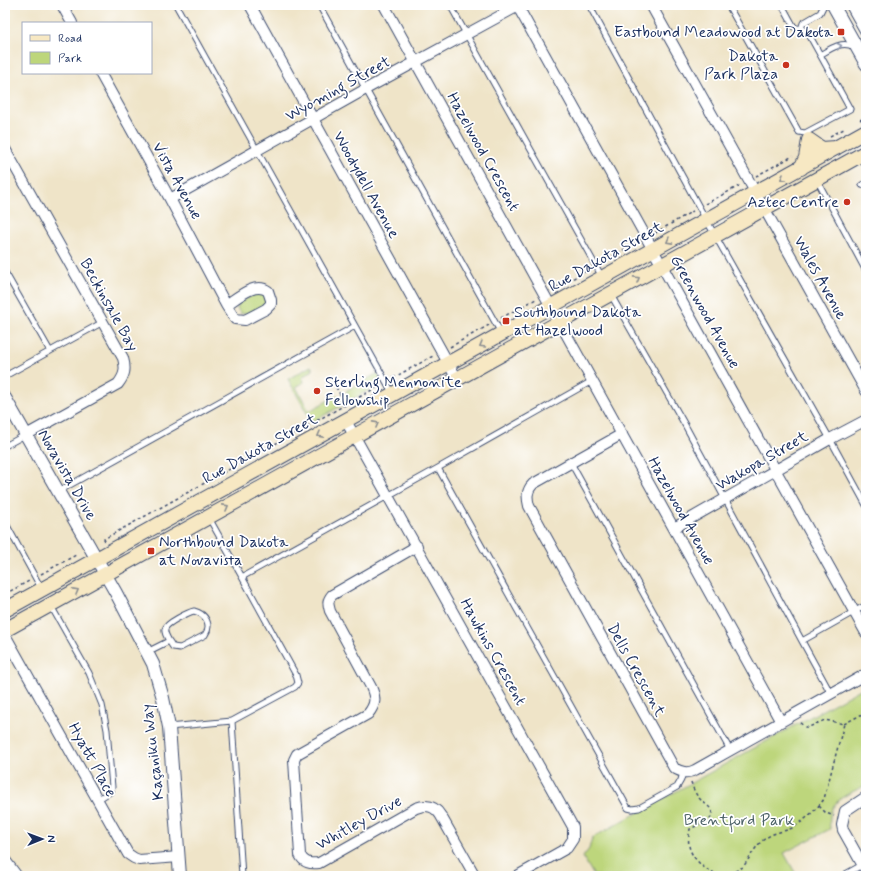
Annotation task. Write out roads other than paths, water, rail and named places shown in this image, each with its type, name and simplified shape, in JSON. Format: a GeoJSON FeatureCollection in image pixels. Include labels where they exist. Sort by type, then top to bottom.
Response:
{"type":"FeatureCollection","features":[{"type":"Feature","properties":{"kind":"main road","name":"Rue Dakota Street"},"geometry":{"type":"LineString","coordinates":[[5,630],[51,605],[101,567],[346,420],[448,364],[498,328],[553,309],[610,294],[715,235],[760,200],[799,161],[863,126]]}},
{"type":"Feature","properties":{"kind":"main road"},"geometry":{"type":"LineString","coordinates":[[807,137],[822,149],[830,144]]}},
{"type":"Feature","properties":{"kind":"main road"},"geometry":{"type":"LineString","coordinates":[[799,161],[806,158],[807,137]]}},
{"type":"Feature","properties":{"kind":"main road","name":"Rue Dakota Street"},"geometry":{"type":"LineString","coordinates":[[5,610],[42,589],[101,567],[209,517],[355,436],[457,379],[553,309],[602,278],[706,220],[816,180],[866,152]]}},
{"type":"Feature","properties":{"kind":"street"},"geometry":{"type":"LineString","coordinates":[[62,5],[71,22]]}},
{"type":"Feature","properties":{"kind":"street","name":"Woodydell Avenue"},"geometry":{"type":"LineString","coordinates":[[250,5],[457,379]]}},
{"type":"Feature","properties":{"kind":"street","name":"Hazelwood Crescent"},"geometry":{"type":"LineString","coordinates":[[384,5],[553,309]]}},
{"type":"Feature","properties":{"kind":"street","name":"Wyoming Street"},"geometry":{"type":"LineString","coordinates":[[170,199],[519,5]]}},
{"type":"Feature","properties":{"kind":"street","name":"Greenwood Avenue"},"geometry":{"type":"LineString","coordinates":[[519,5],[866,633]]}},
{"type":"Feature","properties":{"kind":"street","name":"Wales Avenue"},"geometry":{"type":"LineString","coordinates":[[651,5],[866,391]]}},
{"type":"Feature","properties":{"kind":"street"},"geometry":{"type":"LineString","coordinates":[[833,5],[866,64]]}},
{"type":"Feature","properties":{"kind":"street"},"geometry":{"type":"LineString","coordinates":[[852,5],[866,30]]}},
{"type":"Feature","properties":{"kind":"street","name":"Vista Avenue"},"geometry":{"type":"LineString","coordinates":[[101,74],[170,199],[226,305]]}},
{"type":"Feature","properties":{"kind":"street","name":"Beckinsale Bay"},"geometry":{"type":"LineString","coordinates":[[5,149],[103,322],[123,358],[125,365],[123,377],[118,384],[26,435]]}},
{"type":"Feature","properties":{"kind":"street","name":"Hazelwood Avenue"},"geometry":{"type":"LineString","coordinates":[[553,309],[781,722]]}},
{"type":"Feature","properties":{"kind":"street","name":"Novavista Drive"},"geometry":{"type":"LineString","coordinates":[[5,398],[101,567]]}},
{"type":"Feature","properties":{"kind":"street","name":"Hawkins Crescent"},"geometry":{"type":"LineString","coordinates":[[346,420],[573,827],[574,839],[567,848],[517,876]]}},
{"type":"Feature","properties":{"kind":"street","name":"Wakopa Street"},"geometry":{"type":"LineString","coordinates":[[674,528],[866,420]]}},
{"type":"Feature","properties":{"kind":"street","name":"Dells Crescent"},"geometry":{"type":"LineString","coordinates":[[622,434],[570,462],[529,487],[527,492],[529,506],[671,764],[674,768],[685,772]]}},
{"type":"Feature","properties":{"kind":"street","name":"Whitley Drive"},"geometry":{"type":"LineString","coordinates":[[416,546],[332,595],[328,600],[330,611],[372,687],[375,695],[375,701],[373,708],[368,714],[295,756],[294,760],[300,855],[305,862],[311,864],[319,863],[416,808],[431,806],[437,810],[441,816],[475,876]]}},
{"type":"Feature","properties":{"kind":"street","name":"Kaçaniku Way"},"geometry":{"type":"LineString","coordinates":[[101,567],[147,652],[160,687],[169,727],[180,876]]}},
{"type":"Feature","properties":{"kind":"street","name":"Hyatt Place"},"geometry":{"type":"LineString","coordinates":[[5,635],[128,854],[134,858],[146,860],[179,857]]}},
{"type":"Feature","properties":{"kind":"street"},"geometry":{"type":"LineString","coordinates":[[685,772],[695,770],[866,674]]}},
{"type":"Feature","properties":{"kind":"street"},"geometry":{"type":"LineString","coordinates":[[864,868],[843,830],[842,825],[845,811],[866,797]]}},
{"type":"Feature","properties":{"kind":"street"},"geometry":{"type":"LineString","coordinates":[[5,860],[18,876]]}},
{"type":"Feature","properties":{"kind":"lane"},"geometry":{"type":"LineString","coordinates":[[176,5],[393,394]]}},
{"type":"Feature","properties":{"kind":"lane"},"geometry":{"type":"LineString","coordinates":[[319,5],[498,328]]}},
{"type":"Feature","properties":{"kind":"lane"},"geometry":{"type":"LineString","coordinates":[[450,5],[602,278]]}},
{"type":"Feature","properties":{"kind":"lane"},"geometry":{"type":"LineString","coordinates":[[589,5],[699,208],[830,439],[866,506]]}},
{"type":"Feature","properties":{"kind":"lane"},"geometry":{"type":"LineString","coordinates":[[728,5],[799,132],[807,137],[850,109],[807,31],[794,27],[782,5]]}},
{"type":"Feature","properties":{"kind":"lane"},"geometry":{"type":"LineString","coordinates":[[801,29],[803,23],[820,13],[824,5]]}},
{"type":"Feature","properties":{"kind":"lane"},"geometry":{"type":"LineString","coordinates":[[820,55],[836,45],[850,45],[859,51]]}},
{"type":"Feature","properties":{"kind":"lane"},"geometry":{"type":"LineString","coordinates":[[816,180],[866,271]]}},
{"type":"Feature","properties":{"kind":"lane"},"geometry":{"type":"LineString","coordinates":[[5,272],[50,351]]}},
{"type":"Feature","properties":{"kind":"lane"},"geometry":{"type":"LineString","coordinates":[[610,294],[685,425],[831,694]]}},
{"type":"Feature","properties":{"kind":"lane"},"geometry":{"type":"LineString","coordinates":[[5,376],[103,322]]}},
{"type":"Feature","properties":{"kind":"lane"},"geometry":{"type":"LineString","coordinates":[[58,491],[355,326]]}},
{"type":"Feature","properties":{"kind":"lane"},"geometry":{"type":"LineString","coordinates":[[242,576],[592,381]]}},
{"type":"Feature","properties":{"kind":"lane"},"geometry":{"type":"LineString","coordinates":[[5,446],[26,435]]}},
{"type":"Feature","properties":{"kind":"lane"},"geometry":{"type":"LineString","coordinates":[[570,462],[730,750]]}},
{"type":"Feature","properties":{"kind":"lane"},"geometry":{"type":"LineString","coordinates":[[438,468],[628,808],[636,809],[672,790],[679,784],[685,772]]}},
{"type":"Feature","properties":{"kind":"lane"},"geometry":{"type":"LineString","coordinates":[[169,727],[232,721],[295,687],[298,683],[296,675],[209,517]]}},
{"type":"Feature","properties":{"kind":"lane"},"geometry":{"type":"LineString","coordinates":[[5,522],[42,589]]}},
{"type":"Feature","properties":{"kind":"lane"},"geometry":{"type":"LineString","coordinates":[[51,605],[89,673],[102,705],[109,745],[112,787],[110,792],[97,800]]}},
{"type":"Feature","properties":{"kind":"lane"},"geometry":{"type":"LineString","coordinates":[[802,641],[866,605]]}},
{"type":"Feature","properties":{"kind":"lane"},"geometry":{"type":"LineString","coordinates":[[194,611],[202,614],[206,619],[208,625],[204,635],[180,648],[173,648],[169,640],[164,632],[166,625],[178,618],[194,611]]}},
{"type":"Feature","properties":{"kind":"lane"},"geometry":{"type":"LineString","coordinates":[[147,652],[169,640]]}},
{"type":"Feature","properties":{"kind":"lane"},"geometry":{"type":"LineString","coordinates":[[232,721],[242,876]]}},
{"type":"Feature","properties":{"kind":"lane"},"geometry":{"type":"LineString","coordinates":[[842,876],[864,868]]}},
{"type":"Feature","properties":{"kind":"place","name":"Eastbound Meadowood at Dakota"},"geometry":{"type":"Point","coordinates":[841,32]}},
{"type":"Feature","properties":{"kind":"place","name":"Dakota Park Plaza"},"geometry":{"type":"Point","coordinates":[786,65]}},
{"type":"Feature","properties":{"kind":"place","name":"Aztec Centre"},"geometry":{"type":"Point","coordinates":[847,202]}},
{"type":"Feature","properties":{"kind":"place","name":"Southbound Dakota at Hazelwood"},"geometry":{"type":"Point","coordinates":[506,321]}},
{"type":"Feature","properties":{"kind":"place","name":"Sterling Mennonite Fellowship"},"geometry":{"type":"Point","coordinates":[317,391]}},
{"type":"Feature","properties":{"kind":"place","name":"Northbound Dakota at Novavista"},"geometry":{"type":"Point","coordinates":[151,551]}},
{"type":"Feature","properties":{"kind":"park label","name":"Brentford Park"},"geometry":{"type":"Point","coordinates":[739,820]}}]}
